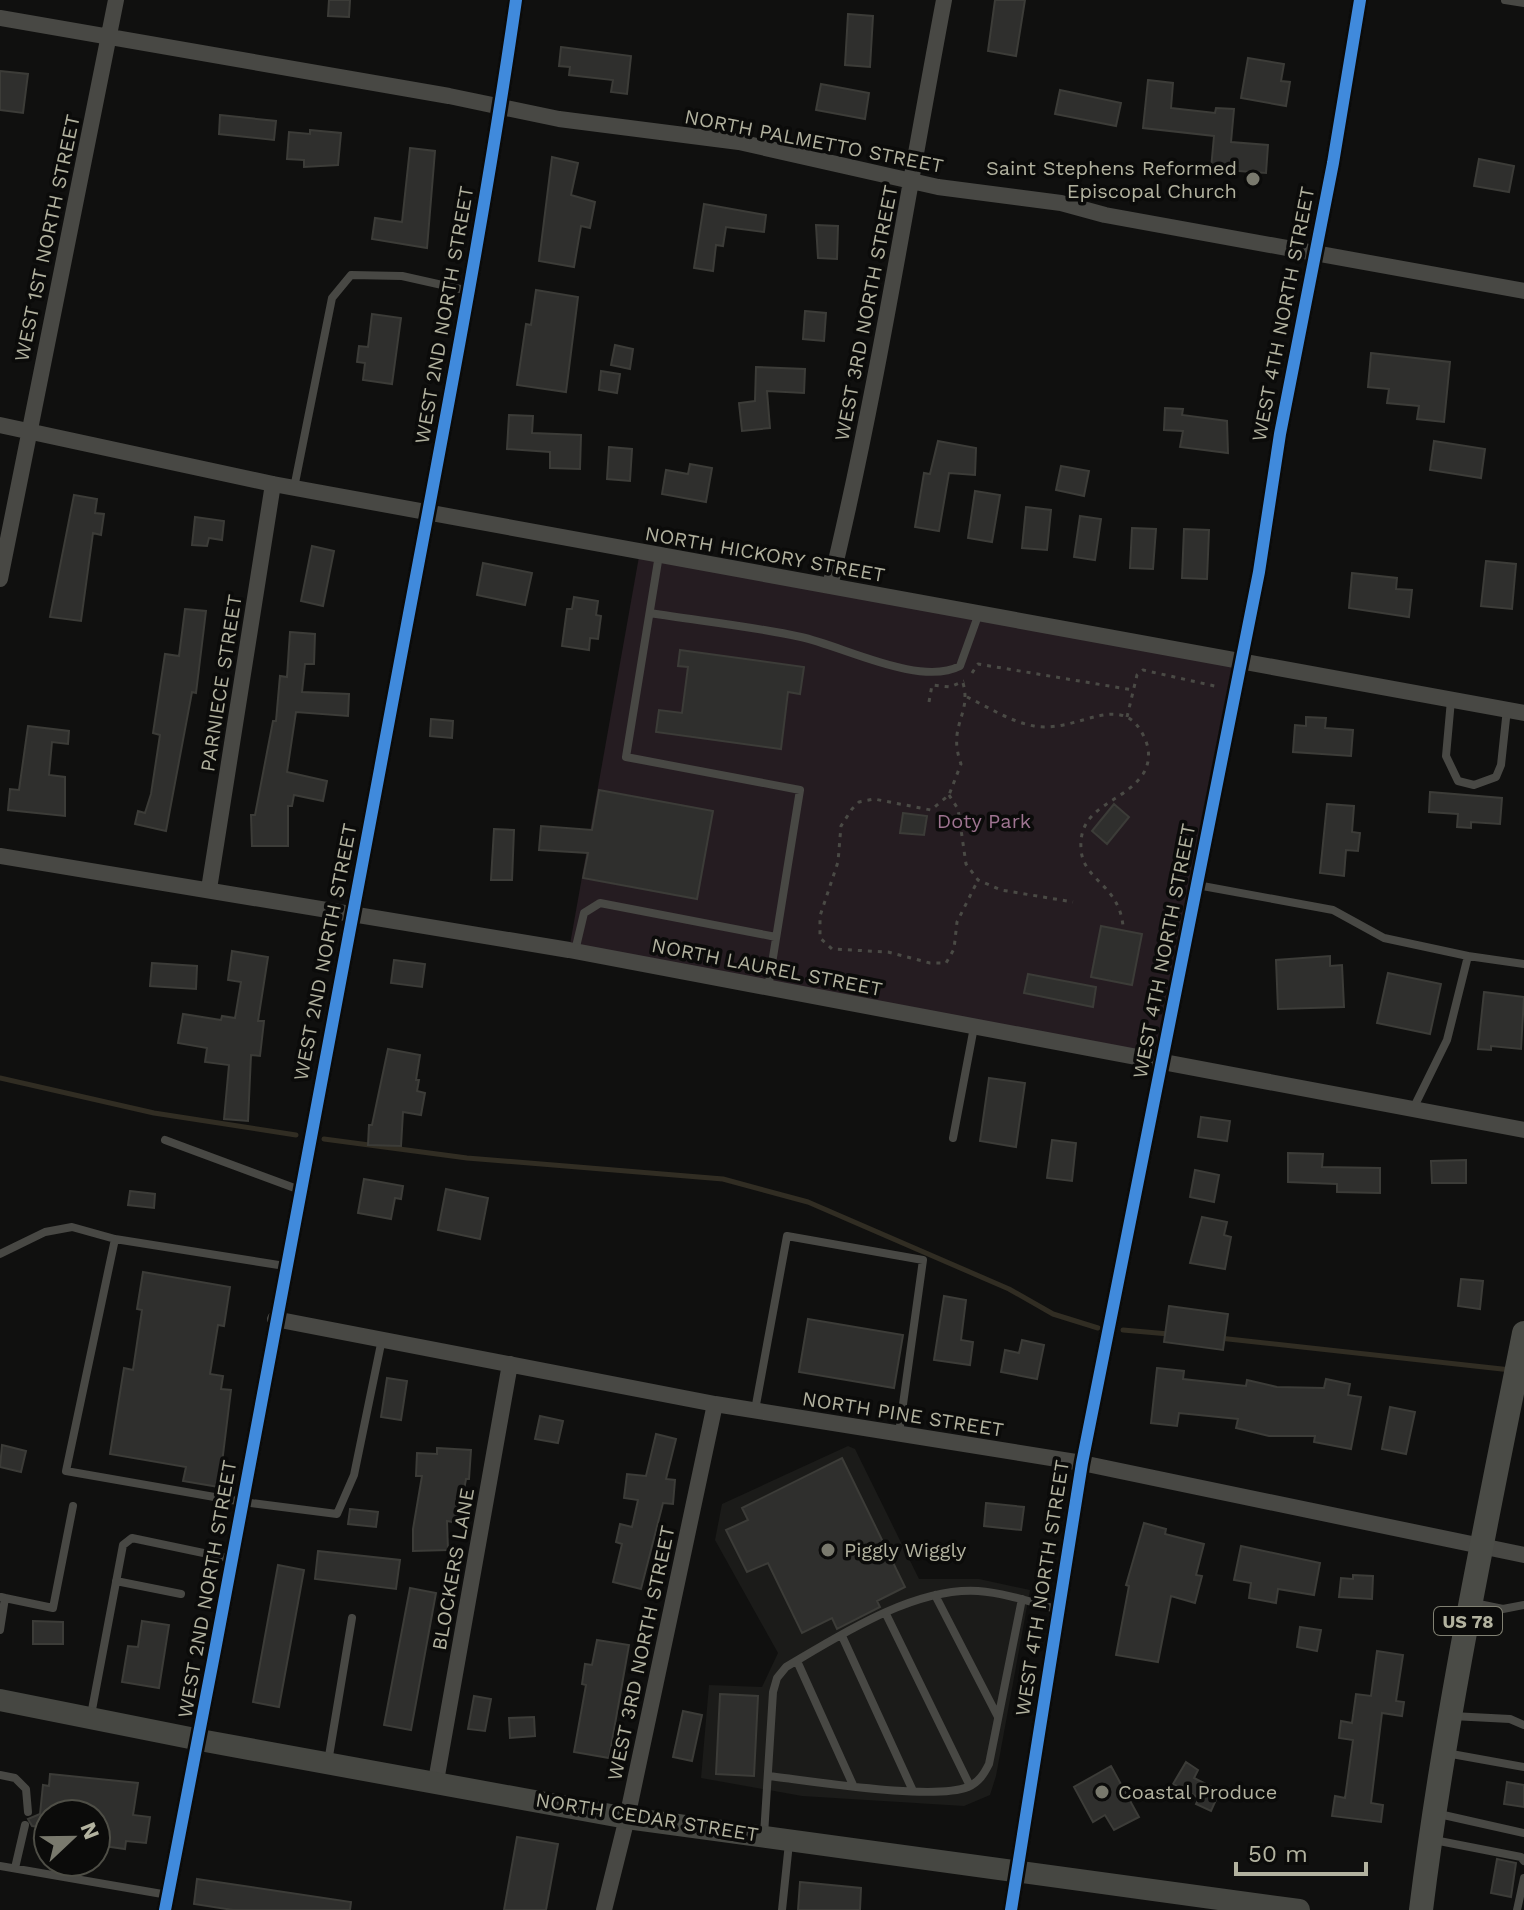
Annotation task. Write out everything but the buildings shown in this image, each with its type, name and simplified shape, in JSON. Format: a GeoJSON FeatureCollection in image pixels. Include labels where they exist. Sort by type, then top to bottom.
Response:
{"type":"FeatureCollection","features":[{"type":"Feature","properties":{"kind":"main road","name":"US 78"},"geometry":{"type":"LineString","coordinates":[[1421,1910],[1451,1716],[1524,1333]]}},
{"type":"Feature","properties":{"kind":"street","name":"WEST 1ST NORTH STREET"},"geometry":{"type":"LineString","coordinates":[[0,579],[27,429],[116,0]]}},
{"type":"Feature","properties":{"kind":"street","name":"WEST 2ND NORTH STREET"},"geometry":{"type":"LineString","coordinates":[[166,1902],[200,1740],[275,1319],[469,291],[516,0]]}},
{"type":"Feature","properties":{"kind":"street","name":"WEST 3RD NORTH STREET"},"geometry":{"type":"LineString","coordinates":[[830,586],[913,181],[927,82],[944,0]]}},
{"type":"Feature","properties":{"kind":"street","name":"WEST 4TH NORTH STREET"},"geometry":{"type":"LineString","coordinates":[[1011,1910],[1056,1609],[1082,1463],[1163,1062],[1239,660],[1259,572],[1280,434],[1360,0]]}},
{"type":"Feature","properties":{"kind":"street","name":"NORTH PALMETTO STREET"},"geometry":{"type":"LineString","coordinates":[[0,18],[592,123],[739,142],[913,181],[1061,203],[1105,215],[1524,291]]}},
{"type":"Feature","properties":{"kind":"street","name":"NORTH HICKORY STREET"},"geometry":{"type":"LineString","coordinates":[[0,425],[294,488],[1524,713]]}},
{"type":"Feature","properties":{"kind":"street","name":"PARNIECE STREET"},"geometry":{"type":"LineString","coordinates":[[209,889],[273,484]]}},
{"type":"Feature","properties":{"kind":"street","name":"NORTH LAUREL STREET"},"geometry":{"type":"LineString","coordinates":[[0,856],[575,951],[1524,1130]]}},
{"type":"Feature","properties":{"kind":"street","name":"NORTH PINE STREET"},"geometry":{"type":"LineString","coordinates":[[275,1319],[715,1404],[1082,1463],[1524,1555]]}},
{"type":"Feature","properties":{"kind":"street","name":"BLOCKERS LANE"},"geometry":{"type":"LineString","coordinates":[[436,1781],[510,1364]]}},
{"type":"Feature","properties":{"kind":"street","name":"WEST 3RD NORTH STREET"},"geometry":{"type":"LineString","coordinates":[[604,1910],[627,1818],[715,1404]]}},
{"type":"Feature","properties":{"kind":"street","name":"NORTH CEDAR STREET"},"geometry":{"type":"LineString","coordinates":[[0,1700],[627,1818],[1018,1872],[1188,1902],[1299,1910]]}},
{"type":"Feature","properties":{"kind":"lane"},"geometry":{"type":"LineString","coordinates":[[1505,0],[1524,3]]}},
{"type":"Feature","properties":{"kind":"lane"},"geometry":{"type":"LineString","coordinates":[[294,488],[314,402],[332,298],[351,275],[402,276],[469,291]]}},
{"type":"Feature","properties":{"kind":"lane"},"geometry":{"type":"LineString","coordinates":[[659,555],[626,757],[800,790],[768,988]]}},
{"type":"Feature","properties":{"kind":"lane"},"geometry":{"type":"LineString","coordinates":[[650,613],[803,637],[845,652],[937,673],[960,666],[979,613]]}},
{"type":"Feature","properties":{"kind":"lane"},"geometry":{"type":"LineString","coordinates":[[1451,699],[1446,756],[1458,781],[1474,785],[1496,777],[1501,765],[1507,709]]}},
{"type":"Feature","properties":{"kind":"lane"},"geometry":{"type":"LineString","coordinates":[[1197,885],[1333,910],[1384,938],[1524,964]]}},
{"type":"Feature","properties":{"kind":"lane"},"geometry":{"type":"LineString","coordinates":[[575,951],[584,913],[600,903],[776,937]]}},
{"type":"Feature","properties":{"kind":"lane"},"geometry":{"type":"LineString","coordinates":[[1413,1109],[1447,1040],[1468,956]]}},
{"type":"Feature","properties":{"kind":"lane"},"geometry":{"type":"LineString","coordinates":[[953,1138],[974,1026]]}},
{"type":"Feature","properties":{"kind":"lane"},"geometry":{"type":"LineString","coordinates":[[165,1140],[300,1190]]}},
{"type":"Feature","properties":{"kind":"lane"},"geometry":{"type":"LineString","coordinates":[[0,1254],[45,1232],[72,1227],[115,1239],[285,1266]]}},
{"type":"Feature","properties":{"kind":"lane"},"geometry":{"type":"LineString","coordinates":[[755,1410],[787,1236],[923,1260],[899,1433]]}},
{"type":"Feature","properties":{"kind":"lane"},"geometry":{"type":"LineString","coordinates":[[115,1239],[66,1471],[243,1502],[337,1514],[354,1475],[382,1339]]}},
{"type":"Feature","properties":{"kind":"lane"},"geometry":{"type":"LineString","coordinates":[[0,1630],[2,1598],[53,1608],[73,1506]]}},
{"type":"Feature","properties":{"kind":"lane"},"geometry":{"type":"LineString","coordinates":[[91,1718],[123,1545],[132,1538],[232,1559]]}},
{"type":"Feature","properties":{"kind":"lane"},"geometry":{"type":"LineString","coordinates":[[116,1581],[181,1594]]}},
{"type":"Feature","properties":{"kind":"lane"},"geometry":{"type":"LineString","coordinates":[[764,1836],[773,1692],[777,1678],[797,1661],[914,1600],[935,1595],[977,1591],[1056,1609]]}},
{"type":"Feature","properties":{"kind":"lane"},"geometry":{"type":"LineString","coordinates":[[935,1595],[998,1717]]}},
{"type":"Feature","properties":{"kind":"lane"},"geometry":{"type":"LineString","coordinates":[[768,1776],[935,1793],[970,1786],[982,1777],[989,1764],[1022,1599]]}},
{"type":"Feature","properties":{"kind":"lane"},"geometry":{"type":"LineString","coordinates":[[1472,1602],[1503,1609],[1524,1605]]}},
{"type":"Feature","properties":{"kind":"lane"},"geometry":{"type":"LineString","coordinates":[[886,1614],[970,1786]]}},
{"type":"Feature","properties":{"kind":"lane"},"geometry":{"type":"LineString","coordinates":[[328,1762],[352,1618]]}},
{"type":"Feature","properties":{"kind":"lane"},"geometry":{"type":"LineString","coordinates":[[842,1636],[913,1791]]}},
{"type":"Feature","properties":{"kind":"lane"},"geometry":{"type":"LineString","coordinates":[[797,1661],[853,1785]]}},
{"type":"Feature","properties":{"kind":"lane"},"geometry":{"type":"LineString","coordinates":[[1451,1716],[1510,1719],[1524,1725]]}},
{"type":"Feature","properties":{"kind":"lane"},"geometry":{"type":"LineString","coordinates":[[1445,1752],[1524,1767]]}},
{"type":"Feature","properties":{"kind":"lane"},"geometry":{"type":"LineString","coordinates":[[0,1775],[15,1778],[26,1789],[28,1812]]}},
{"type":"Feature","properties":{"kind":"lane"},"geometry":{"type":"LineString","coordinates":[[1434,1813],[1524,1833]]}},
{"type":"Feature","properties":{"kind":"lane"},"geometry":{"type":"LineString","coordinates":[[15,1868],[25,1825]]}},
{"type":"Feature","properties":{"kind":"lane"},"geometry":{"type":"LineString","coordinates":[[782,1910],[789,1839]]}},
{"type":"Feature","properties":{"kind":"lane"},"geometry":{"type":"LineString","coordinates":[[1430,1839],[1521,1857],[1524,1861]]}},
{"type":"Feature","properties":{"kind":"lane"},"geometry":{"type":"LineString","coordinates":[[0,1866],[166,1902]]}},
{"type":"Feature","properties":{"kind":"lane"},"geometry":{"type":"LineString","coordinates":[[1517,1910],[1524,1878]]}},
{"type":"Feature","properties":{"kind":"path"},"geometry":{"type":"LineString","coordinates":[[929,702],[932,685],[950,687],[963,683],[978,664],[1133,690]]}},
{"type":"Feature","properties":{"kind":"path"},"geometry":{"type":"LineString","coordinates":[[1127,717],[1137,675],[1143,670],[1234,691]]}},
{"type":"Feature","properties":{"kind":"path"},"geometry":{"type":"LineString","coordinates":[[963,683],[967,697],[955,736],[961,764],[949,795],[931,810],[874,799],[859,802],[852,809],[841,826],[838,862],[820,916],[820,938],[832,949],[888,952],[930,963],[946,963],[954,949],[957,922],[978,880]]}},
{"type":"Feature","properties":{"kind":"path"},"geometry":{"type":"LineString","coordinates":[[967,697],[1036,727],[1061,727],[1111,712],[1120,712],[1136,722],[1150,749],[1143,773],[1093,812],[1085,823],[1081,849],[1087,870],[1118,901],[1123,926]]}},
{"type":"Feature","properties":{"kind":"path"},"geometry":{"type":"LineString","coordinates":[[949,795],[958,809],[966,864],[978,880],[1001,890],[1073,902]]}},
{"type":"Feature","properties":{"kind":"shaded area"},"geometry":{"type":"Polygon","coordinates":[[[848,1446],[855,1449],[919,1579],[979,1579],[1030,1590],[996,1776],[990,1795],[964,1806],[802,1796],[701,1778],[709,1685],[762,1687],[778,1653],[715,1540],[722,1504],[848,1446]]]}},
{"type":"Feature","properties":{"kind":"green space","name":"Doty Park"},"geometry":{"type":"Polygon","coordinates":[[[640,551],[1239,660],[1163,1062],[569,950],[640,551]]]}},
{"type":"Feature","properties":{"kind":"waterway"},"geometry":{"type":"LineString","coordinates":[[0,1078],[154,1113],[296,1135]]}},
{"type":"Feature","properties":{"kind":"waterway"},"geometry":{"type":"LineString","coordinates":[[324,1139],[467,1158],[723,1179],[808,1202],[1009,1289],[1053,1314],[1098,1328]]}},
{"type":"Feature","properties":{"kind":"waterway"},"geometry":{"type":"LineString","coordinates":[[1123,1330],[1169,1334]]}},
{"type":"Feature","properties":{"kind":"waterway"},"geometry":{"type":"LineString","coordinates":[[1219,1338],[1511,1370]]}},
{"type":"Feature","properties":{"kind":"cycle path"},"geometry":{"type":"LineString","coordinates":[[165,1910],[452,385],[516,0]]}},
{"type":"Feature","properties":{"kind":"cycle path"},"geometry":{"type":"LineString","coordinates":[[1011,1910],[1082,1463],[1259,572],[1280,434],[1333,163],[1360,0]]}},
{"type":"Feature","properties":{"kind":"place","name":"Saint Stephens Reformed Episcopal Church"},"geometry":{"type":"Point","coordinates":[1253,179]}},
{"type":"Feature","properties":{"kind":"place","name":"Piggly Wiggly"},"geometry":{"type":"Point","coordinates":[828,1550]}},
{"type":"Feature","properties":{"kind":"place","name":"Coastal Produce"},"geometry":{"type":"Point","coordinates":[1102,1792]}}]}
